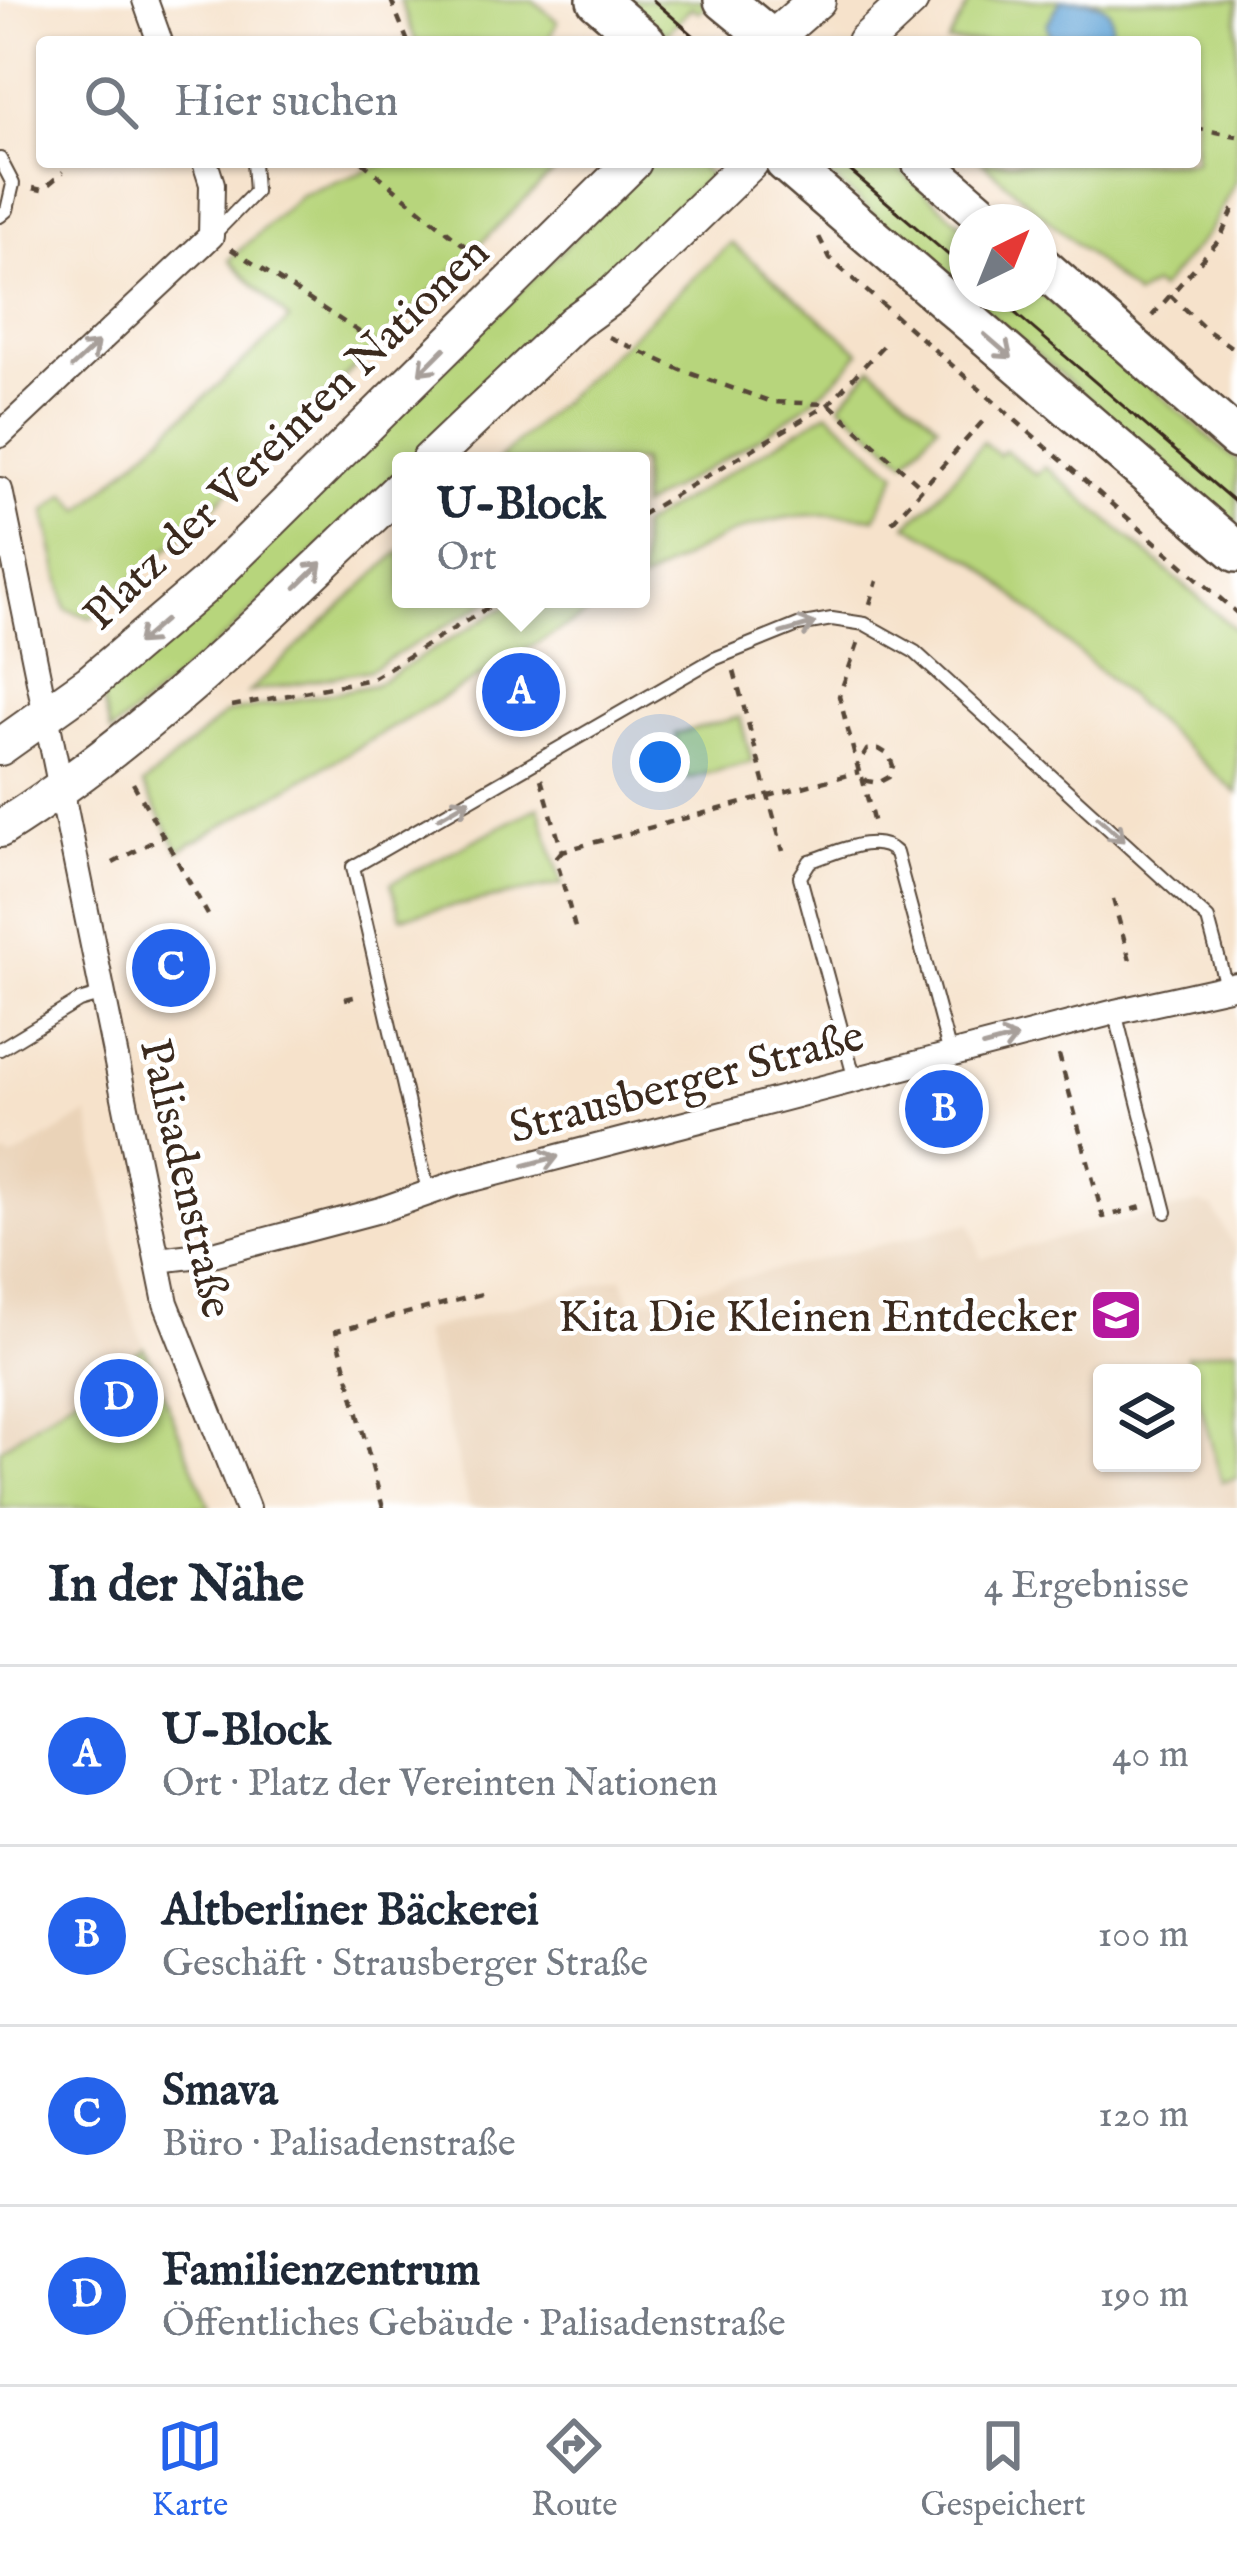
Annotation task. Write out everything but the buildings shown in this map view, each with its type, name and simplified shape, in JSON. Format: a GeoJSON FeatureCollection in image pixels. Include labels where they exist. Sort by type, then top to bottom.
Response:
{"type":"FeatureCollection","features":[{"type":"Feature","properties":{"kind":"main road"},"geometry":{"type":"LineString","coordinates":[[597,0],[639,36]]}},
{"type":"Feature","properties":{"kind":"main road"},"geometry":{"type":"LineString","coordinates":[[724,0],[766,36]]}},
{"type":"Feature","properties":{"kind":"main road"},"geometry":{"type":"LineString","coordinates":[[777,36],[817,0]]}},
{"type":"Feature","properties":{"kind":"main road"},"geometry":{"type":"LineString","coordinates":[[872,36],[910,0]]}},
{"type":"Feature","properties":{"kind":"main road","name":"Platz der Vereinten Nationen"},"geometry":{"type":"LineString","coordinates":[[0,747],[125,655],[205,585],[627,168]]}},
{"type":"Feature","properties":{"kind":"main road"},"geometry":{"type":"LineString","coordinates":[[438,452],[574,323],[614,294],[744,168]]}},
{"type":"Feature","properties":{"kind":"main road"},"geometry":{"type":"LineString","coordinates":[[792,168],[1237,552]]}},
{"type":"Feature","properties":{"kind":"main road"},"geometry":{"type":"LineString","coordinates":[[929,168],[971,204]]}},
{"type":"Feature","properties":{"kind":"main road"},"geometry":{"type":"LineString","coordinates":[[1057,280],[1237,439]]}},
{"type":"Feature","properties":{"kind":"main road"},"geometry":{"type":"LineString","coordinates":[[0,829],[62,788],[236,645],[392,497]]}},
{"type":"Feature","properties":{"kind":"street"},"geometry":{"type":"LineString","coordinates":[[145,0],[158,36]]}},
{"type":"Feature","properties":{"kind":"street"},"geometry":{"type":"LineString","coordinates":[[0,435],[221,243],[207,168]]}},
{"type":"Feature","properties":{"kind":"street","name":"Palisadenstraße"},"geometry":{"type":"LineString","coordinates":[[0,490],[169,1312],[247,1508]]}},
{"type":"Feature","properties":{"kind":"street","name":"Strausberger Straße"},"geometry":{"type":"LineString","coordinates":[[158,1260],[238,1248],[380,1210],[428,1191],[1115,1012],[1232,986]]}},
{"type":"Feature","properties":{"kind":"lane"},"geometry":{"type":"LineString","coordinates":[[0,159],[13,184],[7,210],[0,216]]}},
{"type":"Feature","properties":{"kind":"lane"},"geometry":{"type":"LineString","coordinates":[[221,243],[255,192],[253,168]]}},
{"type":"Feature","properties":{"kind":"lane"},"geometry":{"type":"LineString","coordinates":[[428,1191],[353,868],[729,653],[798,626],[832,619],[865,623],[915,652],[1208,919],[1232,986]]}},
{"type":"Feature","properties":{"kind":"lane"},"geometry":{"type":"LineString","coordinates":[[855,1080],[800,877],[810,861],[879,842],[896,853],[950,1055]]}},
{"type":"Feature","properties":{"kind":"lane"},"geometry":{"type":"LineString","coordinates":[[0,1048],[79,1001],[105,994]]}},
{"type":"Feature","properties":{"kind":"lane"},"geometry":{"type":"LineString","coordinates":[[1115,1012],[1165,1207]]}},
{"type":"Feature","properties":{"kind":"path"},"geometry":{"type":"LineString","coordinates":[[391,0],[406,36]]}},
{"type":"Feature","properties":{"kind":"path"},"geometry":{"type":"LineString","coordinates":[[1201,129],[1237,136]]}},
{"type":"Feature","properties":{"kind":"path"},"geometry":{"type":"LineString","coordinates":[[369,168],[479,260],[515,279]]}},
{"type":"Feature","properties":{"kind":"path"},"geometry":{"type":"LineString","coordinates":[[13,184],[42,190],[63,172]]}},
{"type":"Feature","properties":{"kind":"path"},"geometry":{"type":"LineString","coordinates":[[1151,316],[1219,240],[1237,202]]}},
{"type":"Feature","properties":{"kind":"path"},"geometry":{"type":"LineString","coordinates":[[819,238],[830,259],[1237,613]]}},
{"type":"Feature","properties":{"kind":"path"},"geometry":{"type":"LineString","coordinates":[[221,243],[387,350]]}},
{"type":"Feature","properties":{"kind":"path"},"geometry":{"type":"LineString","coordinates":[[1170,295],[1237,352]]}},
{"type":"Feature","properties":{"kind":"path"},"geometry":{"type":"LineString","coordinates":[[616,340],[681,370],[772,402],[829,404],[924,489]]}},
{"type":"Feature","properties":{"kind":"path"},"geometry":{"type":"LineString","coordinates":[[650,510],[829,404],[888,340]]}},
{"type":"Feature","properties":{"kind":"path"},"geometry":{"type":"LineString","coordinates":[[892,522],[983,421]]}},
{"type":"Feature","properties":{"kind":"path"},"geometry":{"type":"LineString","coordinates":[[232,706],[370,679],[487,608]]}},
{"type":"Feature","properties":{"kind":"path"},"geometry":{"type":"LineString","coordinates":[[865,623],[839,696],[879,842]]}},
{"type":"Feature","properties":{"kind":"path"},"geometry":{"type":"LineString","coordinates":[[729,653],[784,851]]}},
{"type":"Feature","properties":{"kind":"path"},"geometry":{"type":"LineString","coordinates":[[873,748],[892,760],[892,772],[884,781],[873,783],[860,771],[863,754],[873,748]]}},
{"type":"Feature","properties":{"kind":"path"},"geometry":{"type":"LineString","coordinates":[[536,762],[562,850]]}},
{"type":"Feature","properties":{"kind":"path"},"geometry":{"type":"LineString","coordinates":[[577,934],[556,858],[562,850],[860,771]]}},
{"type":"Feature","properties":{"kind":"path"},"geometry":{"type":"LineString","coordinates":[[133,783],[208,915]]}},
{"type":"Feature","properties":{"kind":"path"},"geometry":{"type":"LineString","coordinates":[[113,863],[163,836]]}},
{"type":"Feature","properties":{"kind":"path"},"geometry":{"type":"LineString","coordinates":[[1113,898],[1131,964]]}},
{"type":"Feature","properties":{"kind":"path"},"geometry":{"type":"LineString","coordinates":[[1059,1055],[1102,1217],[1165,1207]]}},
{"type":"Feature","properties":{"kind":"path"},"geometry":{"type":"LineString","coordinates":[[383,1508],[336,1331],[482,1294]]}},
{"type":"Feature","properties":{"kind":"shaded area"},"geometry":{"type":"Polygon","coordinates":[[[88,1114],[127,1299],[144,1347],[0,1449],[0,1159],[8,1154],[11,1159],[88,1114]]]}},
{"type":"Feature","properties":{"kind":"shaded area"},"geometry":{"type":"Polygon","coordinates":[[[1198,1203],[1213,1208],[1237,1252],[1237,1508],[470,1508],[422,1331],[622,1277],[632,1304],[971,1223],[981,1258],[1198,1203]]]}},
{"type":"Feature","properties":{"kind":"green space"},"geometry":{"type":"Polygon","coordinates":[[[400,0],[533,0],[558,22],[550,36],[414,36],[400,0]]]}},
{"type":"Feature","properties":{"kind":"green space"},"geometry":{"type":"Polygon","coordinates":[[[626,0],[701,0],[706,5],[699,12],[692,7],[666,34],[626,0]]]}},
{"type":"Feature","properties":{"kind":"green space"},"geometry":{"type":"Polygon","coordinates":[[[971,0],[1237,0],[1237,179],[1208,233],[1159,290],[1153,285],[1136,296],[1057,227],[1057,204],[1030,204],[989,168],[1201,168],[1201,36],[951,36],[971,0]]]}},
{"type":"Feature","properties":{"kind":"green space"},"geometry":{"type":"Polygon","coordinates":[[[374,168],[557,168],[207,513],[91,618],[66,609],[45,511],[66,493],[81,510],[289,320],[229,260],[301,195],[374,168]]]}},
{"type":"Feature","properties":{"kind":"green space"},"geometry":{"type":"Polygon","coordinates":[[[645,168],[701,168],[710,175],[419,452],[392,452],[392,479],[225,637],[111,733],[100,689],[213,594],[645,168]]]}},
{"type":"Feature","properties":{"kind":"green space"},"geometry":{"type":"Polygon","coordinates":[[[829,168],[897,168],[949,213],[949,279],[825,172],[829,168]]]}},
{"type":"Feature","properties":{"kind":"green space"},"geometry":{"type":"Polygon","coordinates":[[[731,243],[860,352],[786,420],[650,502],[650,452],[507,452],[731,243]]]}},
{"type":"Feature","properties":{"kind":"green space"},"geometry":{"type":"Polygon","coordinates":[[[1057,306],[1237,461],[1237,526],[988,312],[1057,312],[1057,306]]]}},
{"type":"Feature","properties":{"kind":"green space"},"geometry":{"type":"Polygon","coordinates":[[[872,367],[938,424],[906,461],[840,404],[872,367]]]}},
{"type":"Feature","properties":{"kind":"green space"},"geometry":{"type":"Polygon","coordinates":[[[828,412],[897,473],[875,518],[807,515],[778,519],[726,536],[650,577],[650,521],[828,412]]]}},
{"type":"Feature","properties":{"kind":"green space"},"geometry":{"type":"Polygon","coordinates":[[[983,442],[999,455],[1005,450],[1036,475],[1045,466],[1237,631],[1237,793],[975,561],[907,525],[983,442]]]}},
{"type":"Feature","properties":{"kind":"green space"},"geometry":{"type":"Polygon","coordinates":[[[392,558],[392,608],[477,608],[370,670],[249,692],[392,558]]]}},
{"type":"Feature","properties":{"kind":"green space"},"geometry":{"type":"Polygon","coordinates":[[[503,608],[598,608],[179,851],[143,785],[226,713],[374,685],[503,608]]]}},
{"type":"Feature","properties":{"kind":"green space"},"geometry":{"type":"Polygon","coordinates":[[[740,717],[752,762],[687,779],[675,734],[740,717]]]}},
{"type":"Feature","properties":{"kind":"green space"},"geometry":{"type":"Polygon","coordinates":[[[539,807],[562,884],[401,917],[391,883],[539,807]]]}},
{"type":"Feature","properties":{"kind":"green space"},"geometry":{"type":"Polygon","coordinates":[[[144,1347],[210,1508],[0,1508],[0,1449],[144,1347]]]}},
{"type":"Feature","properties":{"kind":"green space"},"geometry":{"type":"Polygon","coordinates":[[[1237,1348],[1237,1478],[1222,1482],[1201,1406],[1201,1364],[1189,1364],[1187,1356],[1237,1348]]]}},
{"type":"Feature","properties":{"kind":"water"},"geometry":{"type":"Polygon","coordinates":[[[1061,0],[1094,2],[1108,10],[1111,18],[1109,36],[1050,36],[1047,24],[1061,0]]]}},
{"type":"Feature","properties":{"kind":"tram line"},"geometry":{"type":"LineString","coordinates":[[653,0],[694,36]]}},
{"type":"Feature","properties":{"kind":"tram line"},"geometry":{"type":"LineString","coordinates":[[847,168],[949,256]]}},
{"type":"Feature","properties":{"kind":"tram line"},"geometry":{"type":"LineString","coordinates":[[1014,312],[1237,504]]}},
{"type":"Feature","properties":{"kind":"place","name":"U-Block"},"geometry":{"type":"Point","coordinates":[521,692]}},
{"type":"Feature","properties":{"kind":"place","name":"Smava"},"geometry":{"type":"Point","coordinates":[171,968]}},
{"type":"Feature","properties":{"kind":"place","name":"Altberliner Bäckerei"},"geometry":{"type":"Point","coordinates":[944,1109]}},
{"type":"Feature","properties":{"kind":"place","name":"Kita Die Kleinen Entdecker"},"geometry":{"type":"Point","coordinates":[1116,1315]}},
{"type":"Feature","properties":{"kind":"place","name":"Familienzentrum"},"geometry":{"type":"Point","coordinates":[119,1398]}}]}
